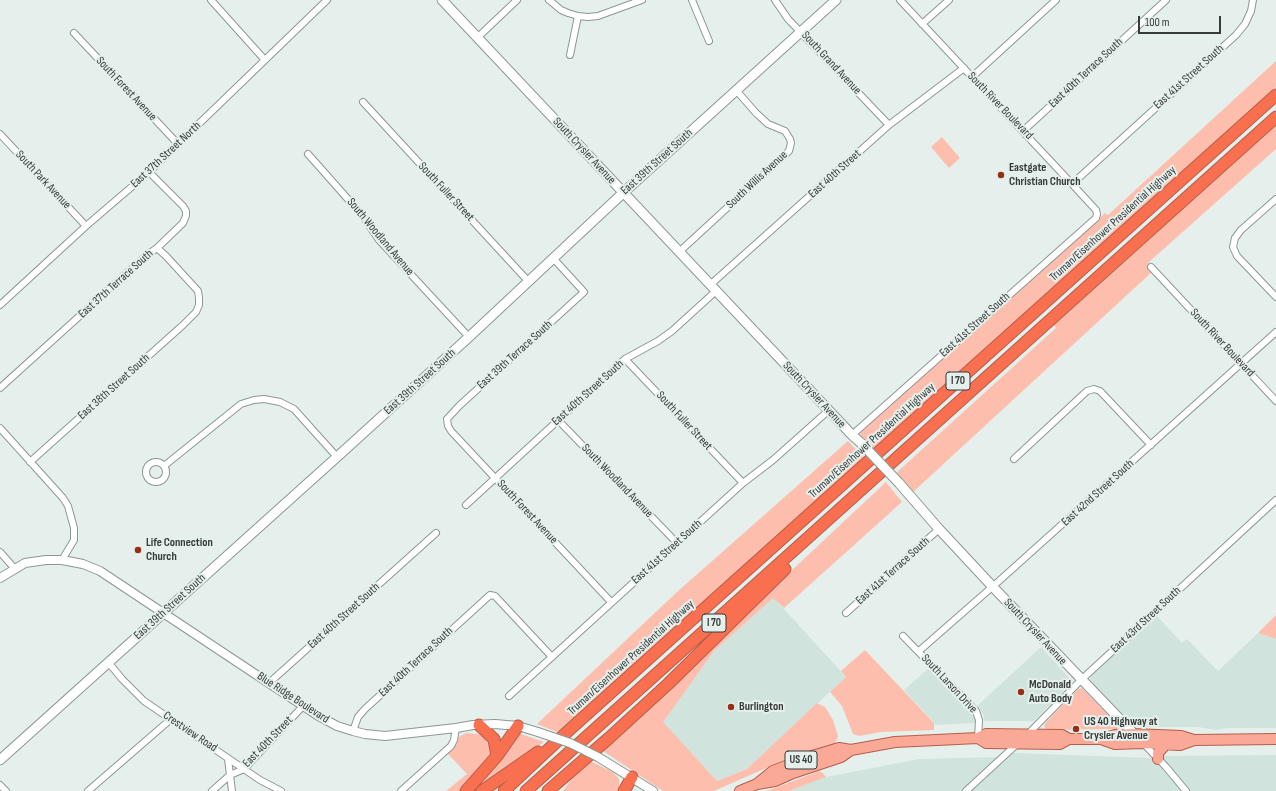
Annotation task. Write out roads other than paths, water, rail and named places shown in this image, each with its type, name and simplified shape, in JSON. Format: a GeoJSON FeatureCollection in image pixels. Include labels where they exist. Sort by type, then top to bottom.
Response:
{"type":"FeatureCollection","features":[{"type":"Feature","properties":{"kind":"highway","name":"Truman/Eisenhower Presidential Highway"},"geometry":{"type":"LineString","coordinates":[[504,791],[567,732],[1276,95]]}},
{"type":"Feature","properties":{"kind":"highway","name":"I 70"},"geometry":{"type":"LineString","coordinates":[[526,791],[1276,117]]}},
{"type":"Feature","properties":{"kind":"highway"},"geometry":{"type":"LineString","coordinates":[[558,791],[580,764],[668,684],[800,554],[865,487]]}},
{"type":"Feature","properties":{"kind":"highway"},"geometry":{"type":"LineString","coordinates":[[478,725],[494,739],[497,756]]}},
{"type":"Feature","properties":{"kind":"highway"},"geometry":{"type":"LineString","coordinates":[[466,791],[497,756],[518,726]]}},
{"type":"Feature","properties":{"kind":"highway"},"geometry":{"type":"LineString","coordinates":[[482,791],[567,732]]}},
{"type":"Feature","properties":{"kind":"highway"},"geometry":{"type":"LineString","coordinates":[[548,791],[580,764]]}},
{"type":"Feature","properties":{"kind":"highway"},"geometry":{"type":"LineString","coordinates":[[624,791],[632,777]]}},
{"type":"Feature","properties":{"kind":"main road","name":"South Crysler Avenue"},"geometry":{"type":"LineString","coordinates":[[442,0],[828,411],[899,483],[993,587],[1142,743]]}},
{"type":"Feature","properties":{"kind":"main road","name":"East 39th Street South"},"geometry":{"type":"LineString","coordinates":[[0,760],[469,337],[623,193],[836,0]]}},
{"type":"Feature","properties":{"kind":"main road","name":"US 40"},"geometry":{"type":"LineString","coordinates":[[740,791],[757,784],[773,771],[809,757],[839,748],[851,750],[896,742],[978,738],[986,734],[1062,735],[1069,739],[1101,740],[1115,744],[1142,743],[1180,745],[1194,740]]}},
{"type":"Feature","properties":{"kind":"main road","name":"US 40"},"geometry":{"type":"LineString","coordinates":[[1101,740],[1116,735],[1133,734],[1181,736],[1194,740],[1276,739]]}},
{"type":"Feature","properties":{"kind":"main road","name":"US 40"},"geometry":{"type":"LineString","coordinates":[[978,738],[986,743],[1060,744],[1069,739]]}},
{"type":"Feature","properties":{"kind":"main road"},"geometry":{"type":"LineString","coordinates":[[1158,759],[1158,753],[1166,744]]}},
{"type":"Feature","properties":{"kind":"street"},"geometry":{"type":"LineString","coordinates":[[211,0],[264,59]]}},
{"type":"Feature","properties":{"kind":"street","name":"East 37th Street North"},"geometry":{"type":"LineString","coordinates":[[0,305],[86,226],[150,173],[264,59],[327,0]]}},
{"type":"Feature","properties":{"kind":"street"},"geometry":{"type":"LineString","coordinates":[[477,38],[517,0]]}},
{"type":"Feature","properties":{"kind":"street"},"geometry":{"type":"LineString","coordinates":[[549,0],[561,10],[578,16],[588,17],[598,16],[642,0]]}},
{"type":"Feature","properties":{"kind":"street"},"geometry":{"type":"LineString","coordinates":[[692,0],[709,41]]}},
{"type":"Feature","properties":{"kind":"street","name":"South Grand Avenue"},"geometry":{"type":"LineString","coordinates":[[775,0],[788,18],[889,126]]}},
{"type":"Feature","properties":{"kind":"street","name":"South River Boulevard"},"geometry":{"type":"LineString","coordinates":[[900,0],[1096,210],[1097,214]]}},
{"type":"Feature","properties":{"kind":"street"},"geometry":{"type":"LineString","coordinates":[[922,24],[949,0]]}},
{"type":"Feature","properties":{"kind":"street"},"geometry":{"type":"LineString","coordinates":[[972,77],[1056,0]]}},
{"type":"Feature","properties":{"kind":"street","name":"East 40th Terrace South"},"geometry":{"type":"LineString","coordinates":[[1023,131],[1166,0]]}},
{"type":"Feature","properties":{"kind":"street","name":"East 41st Street South"},"geometry":{"type":"LineString","coordinates":[[1072,184],[1236,35],[1245,24],[1251,11],[1253,0]]}},
{"type":"Feature","properties":{"kind":"street"},"geometry":{"type":"LineString","coordinates":[[570,55],[578,16]]}},
{"type":"Feature","properties":{"kind":"street","name":"South Forest Avenue"},"geometry":{"type":"LineString","coordinates":[[74,33],[178,144]]}},
{"type":"Feature","properties":{"kind":"street","name":"East 40th Street"},"geometry":{"type":"LineString","coordinates":[[713,288],[889,126],[964,68]]}},
{"type":"Feature","properties":{"kind":"street","name":"South Willis Avenue"},"geometry":{"type":"LineString","coordinates":[[679,252],[789,151],[791,144],[785,131],[768,124],[736,90]]}},
{"type":"Feature","properties":{"kind":"street","name":"South Fuller Street"},"geometry":{"type":"LineString","coordinates":[[363,102],[528,281]]}},
{"type":"Feature","properties":{"kind":"street","name":"South Park Avenue"},"geometry":{"type":"LineString","coordinates":[[0,134],[86,226]]}},
{"type":"Feature","properties":{"kind":"street","name":"South Woodland Avenue"},"geometry":{"type":"LineString","coordinates":[[308,154],[362,215],[379,240],[469,337]]}},
{"type":"Feature","properties":{"kind":"street","name":"East 37th Terrace South"},"geometry":{"type":"LineString","coordinates":[[0,388],[183,223],[186,216],[184,206],[150,173]]}},
{"type":"Feature","properties":{"kind":"street"},"geometry":{"type":"LineString","coordinates":[[1276,199],[1236,235],[1234,243],[1234,249],[1237,256],[1276,297]]}},
{"type":"Feature","properties":{"kind":"street","name":"East 41st Street South"},"geometry":{"type":"LineString","coordinates":[[852,435],[1096,218],[1097,214]]}},
{"type":"Feature","properties":{"kind":"street","name":"East 38th Street South"},"geometry":{"type":"LineString","coordinates":[[30,462],[196,312],[199,298],[198,291],[157,248]]}},
{"type":"Feature","properties":{"kind":"street","name":"East 39th Terrace South"},"geometry":{"type":"LineString","coordinates":[[447,419],[459,406],[584,292],[553,258]]}},
{"type":"Feature","properties":{"kind":"street","name":"South River Boulevard"},"geometry":{"type":"LineString","coordinates":[[1151,267],[1276,401]]}},
{"type":"Feature","properties":{"kind":"street","name":"East 40th Street South"},"geometry":{"type":"LineString","coordinates":[[466,505],[625,359],[658,341],[672,331],[713,288]]}},
{"type":"Feature","properties":{"kind":"street","name":"East 42nd Street South"},"geometry":{"type":"LineString","coordinates":[[919,652],[1276,332]]}},
{"type":"Feature","properties":{"kind":"street","name":"South Fuller Street"},"geometry":{"type":"LineString","coordinates":[[625,359],[743,484]]}},
{"type":"Feature","properties":{"kind":"street"},"geometry":{"type":"LineString","coordinates":[[1014,459],[1087,391],[1094,389],[1100,391],[1151,445]]}},
{"type":"Feature","properties":{"kind":"street"},"geometry":{"type":"LineString","coordinates":[[164,466],[241,404],[254,400],[270,400],[280,402],[294,409],[337,457]]}},
{"type":"Feature","properties":{"kind":"street","name":"East 41st Street South"},"geometry":{"type":"LineString","coordinates":[[509,696],[743,484],[773,460],[828,411]]}},
{"type":"Feature","properties":{"kind":"street","name":"South Forest Avenue"},"geometry":{"type":"LineString","coordinates":[[447,419],[448,426],[451,431],[611,602]]}},
{"type":"Feature","properties":{"kind":"street","name":"South Woodland Avenue"},"geometry":{"type":"LineString","coordinates":[[558,420],[677,543]]}},
{"type":"Feature","properties":{"kind":"street"},"geometry":{"type":"LineString","coordinates":[[0,428],[63,498],[72,516],[74,540],[62,560]]}},
{"type":"Feature","properties":{"kind":"street","name":"East 43rd Street South"},"geometry":{"type":"LineString","coordinates":[[966,791],[1019,743],[1081,680],[1276,500]]}},
{"type":"Feature","properties":{"kind":"street","name":"East 41st Terrace South"},"geometry":{"type":"LineString","coordinates":[[846,613],[939,529]]}},
{"type":"Feature","properties":{"kind":"street","name":"East 40th Street South"},"geometry":{"type":"LineString","coordinates":[[269,683],[436,533]]}},
{"type":"Feature","properties":{"kind":"street"},"geometry":{"type":"LineString","coordinates":[[0,552],[15,569]]}},
{"type":"Feature","properties":{"kind":"street","name":"Blue Ridge Boulevard"},"geometry":{"type":"LineString","coordinates":[[0,578],[31,562],[62,560],[83,564],[100,571],[303,706],[336,726],[365,734],[385,736],[478,725],[495,724],[518,726],[570,744],[598,757],[653,791]]}},
{"type":"Feature","properties":{"kind":"street","name":"East 40th Terrace South"},"geometry":{"type":"LineString","coordinates":[[352,731],[358,717],[365,709],[490,595],[495,596],[552,657]]}},
{"type":"Feature","properties":{"kind":"street","name":"South Larson Drive"},"geometry":{"type":"LineString","coordinates":[[903,636],[976,711],[979,720],[978,738]]}},
{"type":"Feature","properties":{"kind":"street","name":"Crestview Road"},"geometry":{"type":"LineString","coordinates":[[108,662],[137,695],[228,759],[281,791]]}},
{"type":"Feature","properties":{"kind":"street","name":"East 40th Street"},"geometry":{"type":"LineString","coordinates":[[212,791],[230,775],[244,769],[303,706]]}},
{"type":"Feature","properties":{"kind":"street"},"geometry":{"type":"LineString","coordinates":[[88,791],[171,719]]}},
{"type":"Feature","properties":{"kind":"street"},"geometry":{"type":"LineString","coordinates":[[401,791],[451,746],[454,740],[456,728]]}},
{"type":"Feature","properties":{"kind":"street","name":"South Crysler Avenue"},"geometry":{"type":"LineString","coordinates":[[1142,743],[1186,791]]}},
{"type":"Feature","properties":{"kind":"street"},"geometry":{"type":"LineString","coordinates":[[228,759],[232,791]]}},
{"type":"Feature","properties":{"kind":"street"},"geometry":{"type":"LineString","coordinates":[[0,784],[6,791]]}},
{"type":"Feature","properties":{"kind":"place","name":"Eastgate Christian Church"},"geometry":{"type":"Point","coordinates":[1001,175]}},
{"type":"Feature","properties":{"kind":"place","name":"Life Connection Church"},"geometry":{"type":"Point","coordinates":[138,550]}},
{"type":"Feature","properties":{"kind":"place","name":"McDonald Auto Body"},"geometry":{"type":"Point","coordinates":[1021,692]}},
{"type":"Feature","properties":{"kind":"place","name":"Burlington"},"geometry":{"type":"Point","coordinates":[731,707]}},
{"type":"Feature","properties":{"kind":"place","name":"US 40 Highway at Crysler Avenue"},"geometry":{"type":"Point","coordinates":[1076,729]}}]}
